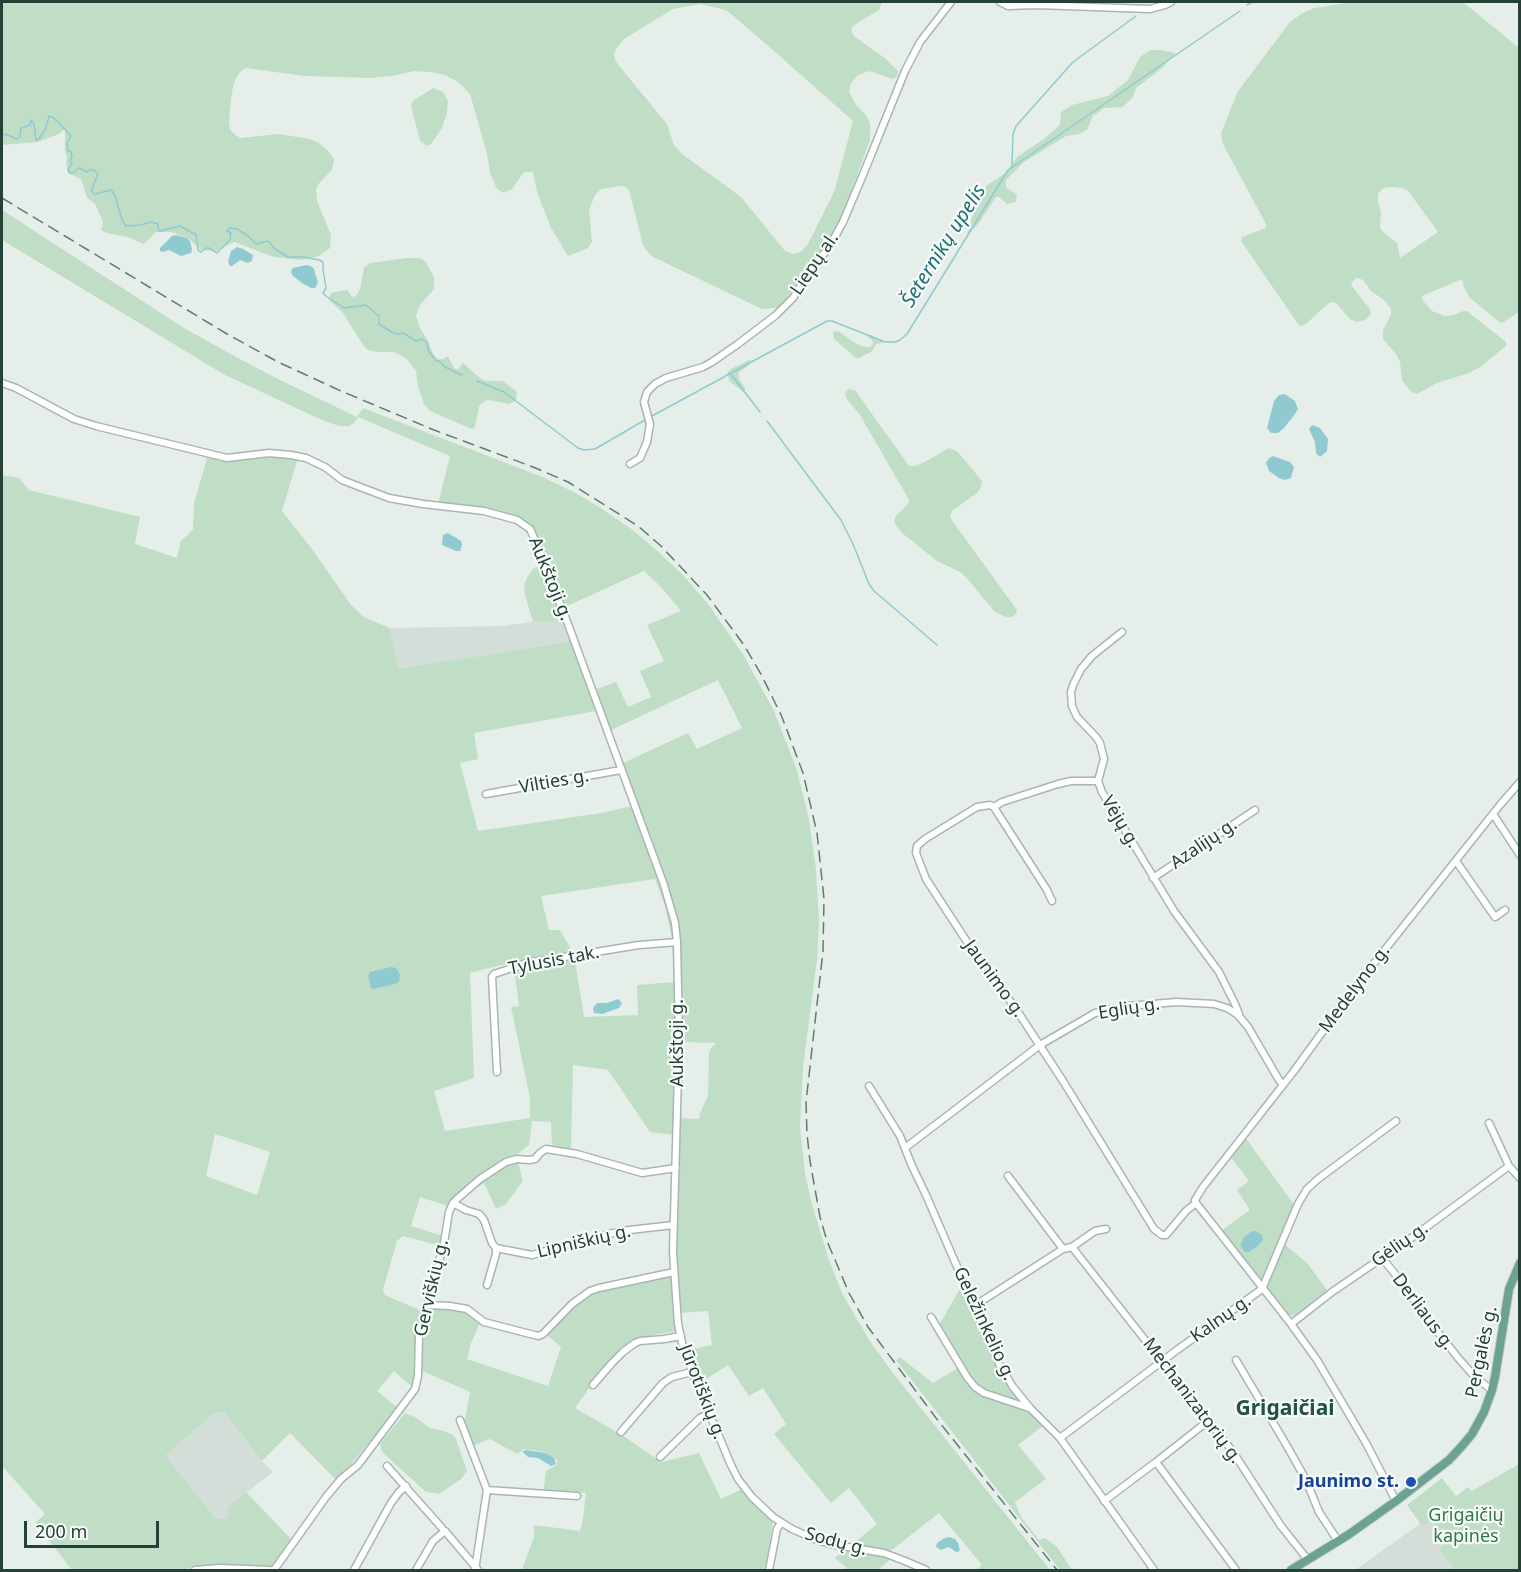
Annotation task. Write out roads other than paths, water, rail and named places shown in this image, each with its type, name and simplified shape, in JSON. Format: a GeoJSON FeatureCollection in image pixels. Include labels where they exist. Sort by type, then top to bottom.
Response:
{"type":"FeatureCollection","features":[{"type":"Feature","properties":{"kind":"main road","name":"Pergalės g."},"geometry":{"type":"LineString","coordinates":[[1291,1570],[1396,1501],[1440,1467],[1462,1446],[1479,1423],[1492,1390],[1509,1289],[1520,1263]]}},
{"type":"Feature","properties":{"kind":"street","name":"Liepų al."},"geometry":{"type":"LineString","coordinates":[[630,464],[640,458],[647,442],[650,424],[644,402],[651,387],[666,378],[712,362],[776,315],[793,298],[831,244],[843,222],[905,71],[920,42],[951,2]]}},
{"type":"Feature","properties":{"kind":"street"},"geometry":{"type":"LineString","coordinates":[[1000,2],[1008,6],[1150,9],[1171,2]]}},
{"type":"Feature","properties":{"kind":"street","name":"Aukštoji g."},"geometry":{"type":"LineString","coordinates":[[2,384],[16,388],[74,418],[96,426],[227,458],[269,453],[291,455],[319,463],[342,480],[389,498],[484,511],[522,522],[530,529],[669,900],[675,923],[679,1039],[676,1168]]}},
{"type":"Feature","properties":{"kind":"street","name":"Vėjų g."},"geometry":{"type":"LineString","coordinates":[[1122,632],[1085,663],[1076,677],[1071,692],[1072,706],[1077,717],[1096,737],[1103,750],[1103,763],[1098,781],[1102,792],[1174,911],[1218,972],[1238,1011],[1238,1016]]}},
{"type":"Feature","properties":{"kind":"street","name":"Vilties g."},"geometry":{"type":"LineString","coordinates":[[486,794],[621,770]]}},
{"type":"Feature","properties":{"kind":"street"},"geometry":{"type":"LineString","coordinates":[[1052,901],[994,807],[1010,799],[1058,784],[1071,781],[1098,781]]}},
{"type":"Feature","properties":{"kind":"street","name":"Medelyno g."},"geometry":{"type":"LineString","coordinates":[[1195,1201],[1203,1187],[1283,1085],[1352,991],[1520,782]]}},
{"type":"Feature","properties":{"kind":"street","name":"Jaunimo g."},"geometry":{"type":"LineString","coordinates":[[994,807],[990,805],[977,807],[917,846],[916,853],[926,879],[988,973],[1014,1006],[1064,1081],[1154,1229],[1166,1235],[1195,1201]]}},
{"type":"Feature","properties":{"kind":"street","name":"Azalijų g."},"geometry":{"type":"LineString","coordinates":[[1154,878],[1255,810]]}},
{"type":"Feature","properties":{"kind":"street"},"geometry":{"type":"LineString","coordinates":[[1493,814],[1520,855]]}},
{"type":"Feature","properties":{"kind":"street"},"geometry":{"type":"LineString","coordinates":[[1456,861],[1494,917],[1505,910]]}},
{"type":"Feature","properties":{"kind":"street","name":"Tylusis tak."},"geometry":{"type":"LineString","coordinates":[[497,1071],[492,977],[494,974],[527,963],[639,945],[677,942]]}},
{"type":"Feature","properties":{"kind":"street","name":"Eglių g."},"geometry":{"type":"LineString","coordinates":[[905,1148],[1040,1045],[1095,1013],[1129,1006],[1177,1002],[1214,1004],[1227,1008],[1248,1027],[1283,1085]]}},
{"type":"Feature","properties":{"kind":"street","name":"Geležinkelio g."},"geometry":{"type":"LineString","coordinates":[[869,1086],[900,1136],[1000,1366],[1013,1388],[1060,1438],[1154,1570]]}},
{"type":"Feature","properties":{"kind":"street","name":"Kalnų g."},"geometry":{"type":"LineString","coordinates":[[1060,1438],[1263,1289],[1298,1204],[1307,1190],[1318,1179],[1396,1121]]}},
{"type":"Feature","properties":{"kind":"street"},"geometry":{"type":"LineString","coordinates":[[1490,1123],[1509,1166],[1520,1178]]}},
{"type":"Feature","properties":{"kind":"street"},"geometry":{"type":"LineString","coordinates":[[487,1285],[496,1248],[479,1214],[453,1203],[480,1179],[506,1162],[517,1159],[532,1160],[546,1149],[577,1154],[642,1173],[676,1168]]}},
{"type":"Feature","properties":{"kind":"street","name":"Gėlių g."},"geometry":{"type":"LineString","coordinates":[[1291,1323],[1509,1166]]}},
{"type":"Feature","properties":{"kind":"street","name":"Jūrotiškių g."},"geometry":{"type":"LineString","coordinates":[[676,1168],[673,1225],[674,1272],[676,1309],[681,1336],[692,1372],[738,1479],[752,1497],[781,1523]]}},
{"type":"Feature","properties":{"kind":"street"},"geometry":{"type":"LineString","coordinates":[[1008,1176],[1063,1249]]}},
{"type":"Feature","properties":{"kind":"street"},"geometry":{"type":"LineString","coordinates":[[1195,1201],[1291,1323],[1328,1378],[1366,1443],[1396,1501]]}},
{"type":"Feature","properties":{"kind":"street","name":"Gerviškių g."},"geometry":{"type":"LineString","coordinates":[[272,1570],[341,1479],[372,1450],[415,1389],[418,1376],[419,1335],[453,1203]]}},
{"type":"Feature","properties":{"kind":"street","name":"Lipniškių g."},"geometry":{"type":"LineString","coordinates":[[496,1248],[532,1255],[621,1231],[673,1225]]}},
{"type":"Feature","properties":{"kind":"street"},"geometry":{"type":"LineString","coordinates":[[974,1306],[1063,1249],[1072,1247],[1095,1231],[1106,1229]]}},
{"type":"Feature","properties":{"kind":"street","name":"Mechanizatorių g."},"geometry":{"type":"LineString","coordinates":[[1072,1247],[1233,1452],[1281,1526],[1308,1560]]}},
{"type":"Feature","properties":{"kind":"street","name":"Derliaus g."},"geometry":{"type":"LineString","coordinates":[[1382,1258],[1459,1359],[1476,1378],[1492,1390]]}},
{"type":"Feature","properties":{"kind":"street"},"geometry":{"type":"LineString","coordinates":[[427,1305],[467,1309],[484,1322],[538,1336],[543,1334],[572,1304],[590,1292],[599,1288],[674,1272]]}},
{"type":"Feature","properties":{"kind":"street"},"geometry":{"type":"LineString","coordinates":[[931,1317],[975,1387],[984,1393],[1030,1408]]}},
{"type":"Feature","properties":{"kind":"street"},"geometry":{"type":"LineString","coordinates":[[593,1385],[623,1352],[635,1343],[681,1336]]}},
{"type":"Feature","properties":{"kind":"street"},"geometry":{"type":"LineString","coordinates":[[1236,1360],[1306,1480],[1319,1512],[1338,1541]]}},
{"type":"Feature","properties":{"kind":"street"},"geometry":{"type":"LineString","coordinates":[[621,1432],[663,1383],[672,1377],[692,1372]]}},
{"type":"Feature","properties":{"kind":"street"},"geometry":{"type":"LineString","coordinates":[[660,1457],[700,1418],[709,1413]]}},
{"type":"Feature","properties":{"kind":"street"},"geometry":{"type":"LineString","coordinates":[[460,1420],[487,1490],[477,1570]]}},
{"type":"Feature","properties":{"kind":"street"},"geometry":{"type":"LineString","coordinates":[[1104,1501],[1208,1421]]}},
{"type":"Feature","properties":{"kind":"street"},"geometry":{"type":"LineString","coordinates":[[1156,1462],[1236,1570]]}},
{"type":"Feature","properties":{"kind":"street"},"geometry":{"type":"LineString","coordinates":[[387,1466],[477,1570]]}},
{"type":"Feature","properties":{"kind":"street"},"geometry":{"type":"LineString","coordinates":[[354,1570],[391,1503],[406,1486]]}},
{"type":"Feature","properties":{"kind":"street"},"geometry":{"type":"LineString","coordinates":[[487,1490],[577,1496]]}},
{"type":"Feature","properties":{"kind":"street"},"geometry":{"type":"LineString","coordinates":[[769,1570],[777,1529],[781,1523]]}},
{"type":"Feature","properties":{"kind":"street","name":"Sodų g."},"geometry":{"type":"LineString","coordinates":[[781,1523],[817,1540],[884,1554],[926,1570]]}},
{"type":"Feature","properties":{"kind":"street"},"geometry":{"type":"LineString","coordinates":[[416,1570],[443,1529]]}},
{"type":"Feature","properties":{"kind":"street"},"geometry":{"type":"LineString","coordinates":[[195,1570],[220,1568],[272,1570]]}},
{"type":"Feature","properties":{"kind":"water"},"geometry":{"type":"Polygon","coordinates":[[[176,235],[190,241],[191,253],[181,256],[169,250],[160,251],[160,248],[172,236],[176,235]]]}},
{"type":"Feature","properties":{"kind":"water"},"geometry":{"type":"Polygon","coordinates":[[[237,247],[253,255],[252,261],[248,263],[240,260],[230,266],[228,262],[231,251],[237,247]]]}},
{"type":"Feature","properties":{"kind":"water"},"geometry":{"type":"Polygon","coordinates":[[[306,265],[314,269],[318,283],[315,288],[302,283],[292,275],[293,268],[306,265]]]}},
{"type":"Feature","properties":{"kind":"water"},"geometry":{"type":"Polygon","coordinates":[[[1285,394],[1295,401],[1298,409],[1284,428],[1278,433],[1271,433],[1267,428],[1274,401],[1279,395],[1285,394]]]}},
{"type":"Feature","properties":{"kind":"water"},"geometry":{"type":"Polygon","coordinates":[[[1312,425],[1320,428],[1328,439],[1327,451],[1320,457],[1316,453],[1315,442],[1309,429],[1312,425]]]}},
{"type":"Feature","properties":{"kind":"water"},"geometry":{"type":"Polygon","coordinates":[[[1273,456],[1290,462],[1294,467],[1291,478],[1285,480],[1269,471],[1266,463],[1273,456]]]}},
{"type":"Feature","properties":{"kind":"water"},"geometry":{"type":"Polygon","coordinates":[[[448,533],[461,541],[460,551],[442,545],[443,535],[448,533]]]}},
{"type":"Feature","properties":{"kind":"water"},"geometry":{"type":"Polygon","coordinates":[[[396,968],[399,972],[399,982],[371,988],[368,976],[370,972],[396,968]]]}},
{"type":"Feature","properties":{"kind":"water"},"geometry":{"type":"Polygon","coordinates":[[[618,999],[622,1003],[619,1008],[602,1014],[594,1013],[593,1008],[597,1003],[607,1003],[618,999]]]}},
{"type":"Feature","properties":{"kind":"water"},"geometry":{"type":"Polygon","coordinates":[[[1252,1231],[1262,1235],[1263,1240],[1257,1247],[1245,1252],[1240,1245],[1244,1237],[1252,1231]]]}},
{"type":"Feature","properties":{"kind":"water"},"geometry":{"type":"Polygon","coordinates":[[[526,1450],[546,1453],[554,1458],[556,1464],[551,1466],[538,1458],[528,1457],[523,1452],[526,1450]]]}},
{"type":"Feature","properties":{"kind":"water"},"geometry":{"type":"Polygon","coordinates":[[[949,1537],[958,1543],[960,1550],[958,1552],[949,1547],[941,1550],[936,1547],[937,1543],[949,1537]]]}},
{"type":"Feature","properties":{"kind":"waterway","name":"Šeternikų upelis"},"geometry":{"type":"LineString","coordinates":[[1247,5],[1253,2]]}},
{"type":"Feature","properties":{"kind":"waterway","name":"Šeternikų upelis"},"geometry":{"type":"LineString","coordinates":[[652,416],[827,321],[885,342],[900,340],[907,334],[1008,170],[1240,11]]}},
{"type":"Feature","properties":{"kind":"waterway"},"geometry":{"type":"LineString","coordinates":[[1012,165],[1013,134],[1016,126],[1073,62],[1136,16]]}},
{"type":"Feature","properties":{"kind":"waterway","name":"Šeternikų upelis"},"geometry":{"type":"LineString","coordinates":[[2,136],[5,134],[17,139],[20,137],[21,128],[30,125],[31,120],[34,124],[36,140],[39,139],[46,128],[49,116],[54,118],[71,136],[67,143],[68,151],[72,156],[70,161],[72,163],[68,170],[70,173],[79,168],[87,172],[94,170],[98,174],[91,191],[95,194],[111,190],[126,226],[151,222],[158,224],[160,231],[180,226],[196,235],[198,250],[201,252],[209,248],[217,253],[230,240],[231,233],[227,231],[230,228],[237,229],[256,244],[268,241],[275,249],[288,257],[319,260],[323,262],[326,288],[323,293],[326,296],[344,308],[366,305],[379,316],[379,324],[393,333],[403,333],[416,341],[422,339],[427,343],[428,350],[436,361],[462,375]]}},
{"type":"Feature","properties":{"kind":"waterway"},"geometry":{"type":"LineString","coordinates":[[730,373],[760,412]]}},
{"type":"Feature","properties":{"kind":"waterway","name":"Šeternikų upelis"},"geometry":{"type":"LineString","coordinates":[[477,381],[504,392],[578,448],[584,450],[595,449],[645,420]]}},
{"type":"Feature","properties":{"kind":"waterway"},"geometry":{"type":"LineString","coordinates":[[767,421],[841,520],[874,591],[937,645]]}},
{"type":"Feature","properties":{"kind":"railway"},"geometry":{"type":"LineString","coordinates":[[2,198],[227,334],[278,362],[434,430],[568,482],[638,526],[661,546],[707,595],[744,645],[782,717],[803,773],[817,833],[824,899],[823,951],[806,1102],[810,1161],[820,1217],[827,1241],[849,1293],[868,1327],[936,1418],[1057,1570]]}},
{"type":"Feature","properties":{"kind":"place","name":"Jaunimo st."},"geometry":{"type":"Point","coordinates":[1411,1482]}},
{"type":"Feature","properties":{"kind":"district","name":"Grigaičiai"},"geometry":{"type":"Point","coordinates":[1285,1409]}},
{"type":"Feature","properties":{"kind":"park label","name":"Grigaičių kapinės"},"geometry":{"type":"Point","coordinates":[1466,1526]}}]}
